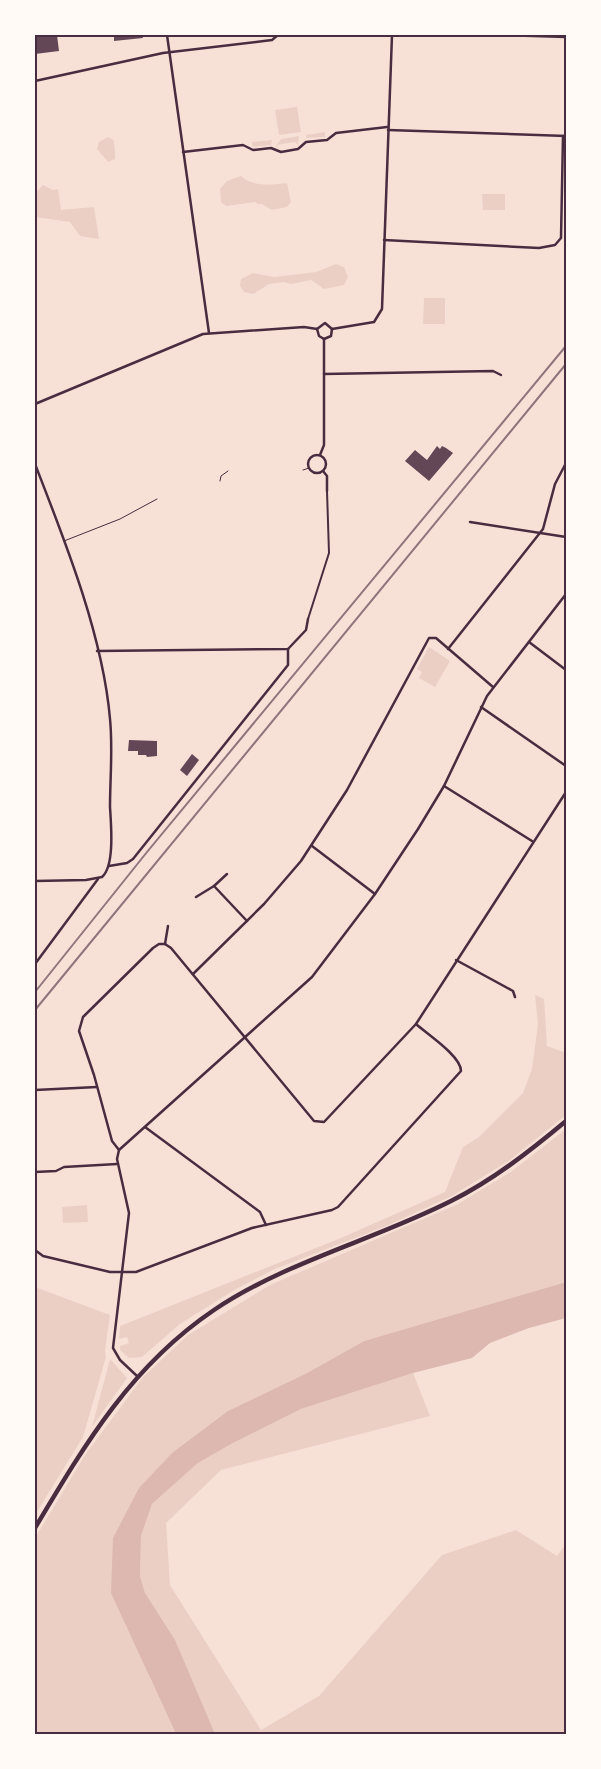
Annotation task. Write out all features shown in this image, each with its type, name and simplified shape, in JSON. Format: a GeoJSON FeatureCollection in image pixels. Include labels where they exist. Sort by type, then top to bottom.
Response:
{"type":"FeatureCollection","features":[{"type":"Feature","properties":{"kind":"main road"},"geometry":{"type":"LineString","coordinates":[[35,1528],[86,1443],[136,1376],[194,1324],[230,1300],[268,1280],[452,1201],[512,1164],[566,1122]]}},
{"type":"Feature","properties":{"kind":"street"},"geometry":{"type":"LineString","coordinates":[[167,35],[209,333]]}},
{"type":"Feature","properties":{"kind":"street"},"geometry":{"type":"LineString","coordinates":[[35,81],[116,62],[170,52],[272,40],[278,35]]}},
{"type":"Feature","properties":{"kind":"street"},"geometry":{"type":"LineString","coordinates":[[332,329],[374,322],[382,309],[392,35]]}},
{"type":"Feature","properties":{"kind":"street"},"geometry":{"type":"LineString","coordinates":[[495,35],[566,37]]}},
{"type":"Feature","properties":{"kind":"street"},"geometry":{"type":"LineString","coordinates":[[183,152],[243,144],[253,150],[271,148],[281,152],[298,149],[306,142],[326,140],[336,133],[388,128],[565,136],[561,238],[555,245],[533,247],[384,240]]}},
{"type":"Feature","properties":{"kind":"street"},"geometry":{"type":"LineString","coordinates":[[35,404],[209,333],[304,327],[317,328],[325,323],[332,329]]}},
{"type":"Feature","properties":{"kind":"street"},"geometry":{"type":"LineString","coordinates":[[317,328],[318,334],[324,339]]}},
{"type":"Feature","properties":{"kind":"street"},"geometry":{"type":"LineString","coordinates":[[324,339],[331,336],[332,329]]}},
{"type":"Feature","properties":{"kind":"street"},"geometry":{"type":"LineString","coordinates":[[320,455],[324,445],[324,339]]}},
{"type":"Feature","properties":{"kind":"street"},"geometry":{"type":"LineString","coordinates":[[324,374],[493,371],[501,375]]}},
{"type":"Feature","properties":{"kind":"street"},"geometry":{"type":"LineString","coordinates":[[320,455],[313,456],[309,460],[309,468],[315,472],[323,471]]}},
{"type":"Feature","properties":{"kind":"street"},"geometry":{"type":"LineString","coordinates":[[109,866],[127,863],[133,859],[288,665],[288,649],[306,630],[329,554],[326,476],[323,471],[326,462],[320,455]]}},
{"type":"Feature","properties":{"kind":"street"},"geometry":{"type":"LineString","coordinates":[[303,457],[309,460]]}},
{"type":"Feature","properties":{"kind":"street"},"geometry":{"type":"LineString","coordinates":[[448,649],[543,529],[556,480],[566,463]]}},
{"type":"Feature","properties":{"kind":"street"},"geometry":{"type":"LineString","coordinates":[[35,464],[64,541],[97,651],[110,720],[109,866],[105,874],[98,879],[35,964]]}},
{"type":"Feature","properties":{"kind":"street"},"geometry":{"type":"LineString","coordinates":[[470,522],[566,537]]}},
{"type":"Feature","properties":{"kind":"street"},"geometry":{"type":"LineString","coordinates":[[136,1376],[120,1360],[113,1348],[129,1213],[118,1164],[117,1155],[119,1150],[312,977],[375,894],[444,786],[481,707],[493,687],[566,594]]}},
{"type":"Feature","properties":{"kind":"street"},"geometry":{"type":"LineString","coordinates":[[193,974],[284,882],[312,846],[347,790],[426,640],[432,637],[493,687]]}},
{"type":"Feature","properties":{"kind":"street"},"geometry":{"type":"LineString","coordinates":[[529,642],[566,670]]}},
{"type":"Feature","properties":{"kind":"street"},"geometry":{"type":"LineString","coordinates":[[97,651],[288,649]]}},
{"type":"Feature","properties":{"kind":"street"},"geometry":{"type":"LineString","coordinates":[[481,707],[566,766]]}},
{"type":"Feature","properties":{"kind":"street"},"geometry":{"type":"LineString","coordinates":[[444,786],[532,842]]}},
{"type":"Feature","properties":{"kind":"street"},"geometry":{"type":"LineString","coordinates":[[119,1150],[112,1141],[80,1036],[80,1022],[153,948],[159,944],[165,944],[171,948],[314,1121],[321,1123],[329,1120],[416,1024],[566,792]]}},
{"type":"Feature","properties":{"kind":"street"},"geometry":{"type":"LineString","coordinates":[[312,846],[375,894]]}},
{"type":"Feature","properties":{"kind":"street"},"geometry":{"type":"LineString","coordinates":[[196,897],[214,886],[227,874]]}},
{"type":"Feature","properties":{"kind":"street"},"geometry":{"type":"LineString","coordinates":[[35,881],[98,879]]}},
{"type":"Feature","properties":{"kind":"street"},"geometry":{"type":"LineString","coordinates":[[214,886],[247,921]]}},
{"type":"Feature","properties":{"kind":"street"},"geometry":{"type":"LineString","coordinates":[[165,944],[168,926]]}},
{"type":"Feature","properties":{"kind":"street"},"geometry":{"type":"LineString","coordinates":[[456,960],[513,991],[515,997]]}},
{"type":"Feature","properties":{"kind":"street"},"geometry":{"type":"LineString","coordinates":[[35,1250],[43,1256],[121,1273],[136,1272],[266,1225],[330,1211],[338,1207],[458,1076],[462,1068],[458,1060],[416,1024]]}},
{"type":"Feature","properties":{"kind":"street"},"geometry":{"type":"LineString","coordinates":[[35,1090],[97,1087]]}},
{"type":"Feature","properties":{"kind":"street"},"geometry":{"type":"LineString","coordinates":[[145,1127],[260,1212],[266,1225]]}},
{"type":"Feature","properties":{"kind":"street"},"geometry":{"type":"LineString","coordinates":[[35,1172],[118,1164]]}},
{"type":"Feature","properties":{"kind":"lane"},"geometry":{"type":"LineString","coordinates":[[303,470],[309,468]]}},
{"type":"Feature","properties":{"kind":"lane"},"geometry":{"type":"LineString","coordinates":[[220,481],[221,476],[228,471]]}},
{"type":"Feature","properties":{"kind":"lane"},"geometry":{"type":"LineString","coordinates":[[64,541],[120,519],[157,499]]}},
{"type":"Feature","properties":{"kind":"shaded area"},"geometry":{"type":"Polygon","coordinates":[[[297,107],[301,132],[279,135],[275,110],[297,107]]]}},
{"type":"Feature","properties":{"kind":"shaded area"},"geometry":{"type":"Polygon","coordinates":[[[325,132],[325,137],[306,138],[306,135],[325,132]]]}},
{"type":"Feature","properties":{"kind":"shaded area"},"geometry":{"type":"Polygon","coordinates":[[[299,136],[298,145],[295,142],[277,145],[280,149],[276,146],[281,139],[299,136]]]}},
{"type":"Feature","properties":{"kind":"shaded area"},"geometry":{"type":"Polygon","coordinates":[[[108,137],[114,141],[115,159],[108,162],[97,149],[99,142],[108,137]]]}},
{"type":"Feature","properties":{"kind":"shaded area"},"geometry":{"type":"Polygon","coordinates":[[[272,140],[271,145],[254,147],[252,145],[252,142],[272,140]]]}},
{"type":"Feature","properties":{"kind":"shaded area"},"geometry":{"type":"Polygon","coordinates":[[[241,176],[257,184],[287,183],[291,202],[287,207],[272,210],[256,202],[226,206],[221,202],[220,189],[227,181],[241,176]]]}},
{"type":"Feature","properties":{"kind":"shaded area"},"geometry":{"type":"Polygon","coordinates":[[[43,185],[53,190],[58,189],[61,210],[94,207],[99,239],[80,236],[70,222],[35,217],[35,193],[43,185]]]}},
{"type":"Feature","properties":{"kind":"shaded area"},"geometry":{"type":"Polygon","coordinates":[[[482,194],[505,194],[505,210],[483,210],[482,194]]]}},
{"type":"Feature","properties":{"kind":"shaded area"},"geometry":{"type":"Polygon","coordinates":[[[336,264],[344,267],[348,277],[344,285],[324,289],[311,280],[291,284],[284,282],[269,284],[253,294],[244,292],[240,286],[241,279],[253,273],[274,277],[316,272],[336,264]]]}},
{"type":"Feature","properties":{"kind":"shaded area"},"geometry":{"type":"Polygon","coordinates":[[[424,298],[445,298],[445,324],[423,324],[424,298]]]}},
{"type":"Feature","properties":{"kind":"shaded area"},"geometry":{"type":"Polygon","coordinates":[[[429,647],[450,661],[435,687],[419,678],[422,672],[417,669],[429,647]]]}},
{"type":"Feature","properties":{"kind":"shaded area"},"geometry":{"type":"Polygon","coordinates":[[[535,995],[544,999],[547,1046],[566,1053],[566,1115],[510,1160],[452,1196],[386,1226],[275,1269],[236,1289],[180,1324],[142,1357],[129,1358],[120,1350],[120,1346],[129,1343],[127,1337],[119,1339],[120,1326],[341,1238],[445,1192],[463,1147],[479,1137],[523,1093],[532,1069],[538,1024],[535,995]]]}},
{"type":"Feature","properties":{"kind":"shaded area"},"geometry":{"type":"Polygon","coordinates":[[[566,1129],[566,1282],[364,1341],[307,1373],[228,1411],[113,1538],[150,1678],[176,1734],[35,1734],[35,1538],[85,1455],[143,1377],[188,1335],[270,1285],[458,1204],[512,1171],[566,1129]]]}},
{"type":"Feature","properties":{"kind":"shaded area"},"geometry":{"type":"Polygon","coordinates":[[[87,1205],[88,1222],[63,1223],[62,1207],[87,1205]]]}},
{"type":"Feature","properties":{"kind":"shaded area"},"geometry":{"type":"Polygon","coordinates":[[[566,1282],[566,1318],[529,1328],[490,1343],[472,1358],[413,1373],[301,1409],[198,1463],[152,1504],[141,1536],[140,1576],[145,1593],[175,1640],[215,1734],[176,1734],[111,1593],[113,1538],[139,1488],[172,1453],[228,1411],[307,1373],[364,1341],[566,1282]]]}},
{"type":"Feature","properties":{"kind":"shaded area"},"geometry":{"type":"Polygon","coordinates":[[[35,1287],[110,1315],[105,1351],[106,1357],[83,1437],[35,1515],[35,1287]]]}},
{"type":"Feature","properties":{"kind":"shaded area"},"geometry":{"type":"Polygon","coordinates":[[[110,1359],[127,1378],[92,1427],[110,1359]]]}},
{"type":"Feature","properties":{"kind":"shaded area"},"geometry":{"type":"Polygon","coordinates":[[[413,1373],[430,1416],[221,1470],[166,1523],[170,1585],[261,1730],[319,1696],[442,1555],[516,1530],[557,1556],[566,1544],[566,1734],[215,1734],[145,1593],[140,1576],[141,1536],[152,1504],[198,1463],[233,1443],[301,1409],[413,1373]]]}},
{"type":"Feature","properties":{"kind":"building"},"geometry":{"type":"Polygon","coordinates":[[[57,35],[59,51],[35,54],[35,37],[57,35]]]}},
{"type":"Feature","properties":{"kind":"building"},"geometry":{"type":"Polygon","coordinates":[[[114,35],[142,35],[143,38],[114,41],[114,35]]]}},
{"type":"Feature","properties":{"kind":"building"},"geometry":{"type":"Polygon","coordinates":[[[437,446],[440,449],[442,446],[453,453],[429,481],[405,461],[415,450],[427,460],[437,446]]]}},
{"type":"Feature","properties":{"kind":"building"},"geometry":{"type":"Polygon","coordinates":[[[129,740],[157,741],[157,756],[147,757],[146,755],[138,755],[138,751],[128,751],[129,740]]]}},
{"type":"Feature","properties":{"kind":"building"},"geometry":{"type":"Polygon","coordinates":[[[192,754],[199,760],[187,776],[180,770],[192,754]]]}},
{"type":"Feature","properties":{"kind":"railway"},"geometry":{"type":"LineString","coordinates":[[35,992],[147,852],[566,346]]}},
{"type":"Feature","properties":{"kind":"railway"},"geometry":{"type":"LineString","coordinates":[[35,1010],[566,364]]}}]}
